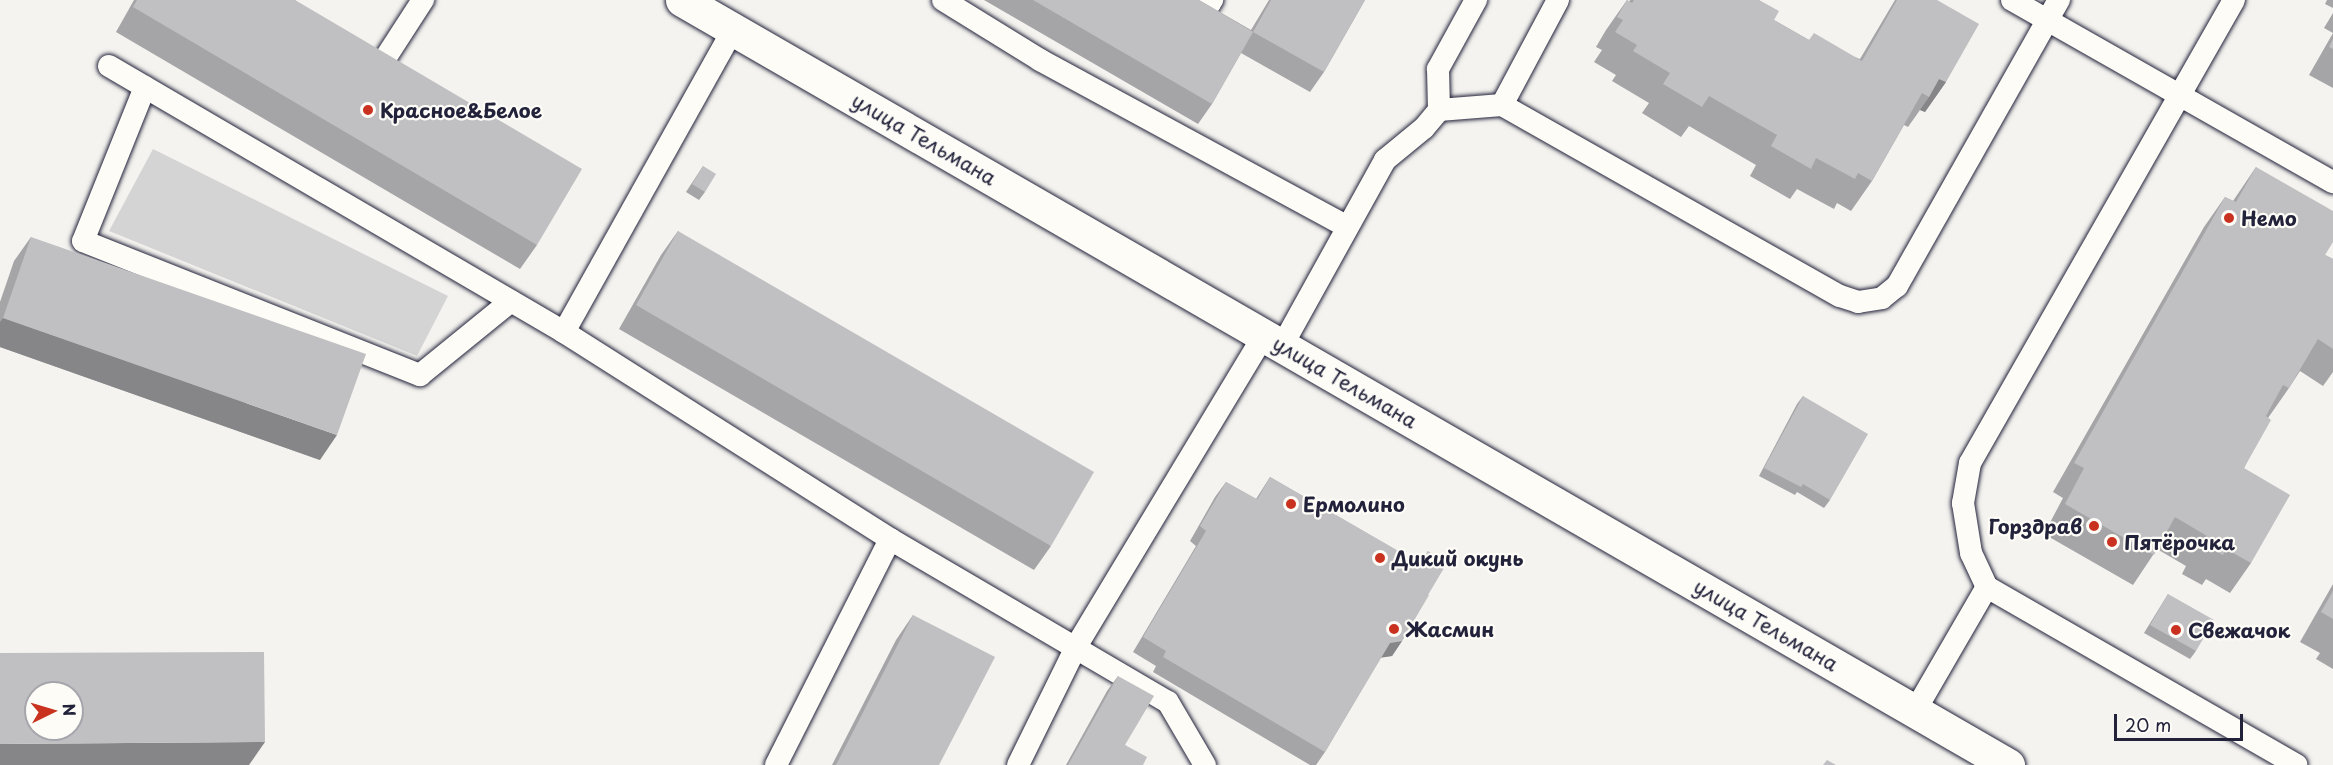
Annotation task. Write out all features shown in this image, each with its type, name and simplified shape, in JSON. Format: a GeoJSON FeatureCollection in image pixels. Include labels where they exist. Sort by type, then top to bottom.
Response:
{"type":"FeatureCollection","features":[{"type":"Feature","properties":{"kind":"main road","name":"улица Тельмана"},"geometry":{"type":"LineString","coordinates":[[682,0],[2008,765]]}},
{"type":"Feature","properties":{"kind":"lane"},"geometry":{"type":"LineString","coordinates":[[377,71],[423,0]]}},
{"type":"Feature","properties":{"kind":"lane"},"geometry":{"type":"LineString","coordinates":[[943,0],[1079,82],[1347,227]]}},
{"type":"Feature","properties":{"kind":"lane"},"geometry":{"type":"LineString","coordinates":[[1205,0],[1210,3],[1212,0]]}},
{"type":"Feature","properties":{"kind":"lane"},"geometry":{"type":"LineString","coordinates":[[1018,765],[1077,645],[1347,227],[1385,160],[1424,128],[1439,110],[1438,69],[1476,0]]}},
{"type":"Feature","properties":{"kind":"lane"},"geometry":{"type":"LineString","coordinates":[[1502,105],[1558,0]]}},
{"type":"Feature","properties":{"kind":"lane"},"geometry":{"type":"LineString","coordinates":[[2012,0],[2333,182]]}},
{"type":"Feature","properties":{"kind":"lane"},"geometry":{"type":"LineString","coordinates":[[1439,110],[1502,105],[1661,199],[1840,296],[1858,302],[1882,298],[1897,286],[2059,0]]}},
{"type":"Feature","properties":{"kind":"lane"},"geometry":{"type":"LineString","coordinates":[[2227,3],[2180,94],[1970,463],[1963,503],[1971,553],[1987,587],[2297,765]]}},
{"type":"Feature","properties":{"kind":"lane"},"geometry":{"type":"LineString","coordinates":[[564,332],[732,29]]}},
{"type":"Feature","properties":{"kind":"lane"},"geometry":{"type":"LineString","coordinates":[[110,66],[564,332],[890,539],[1077,645],[1168,702],[1205,765]]}},
{"type":"Feature","properties":{"kind":"lane"},"geometry":{"type":"LineString","coordinates":[[145,87],[83,241],[420,375],[511,301]]}},
{"type":"Feature","properties":{"kind":"lane"},"geometry":{"type":"LineString","coordinates":[[776,765],[890,539]]}},
{"type":"Feature","properties":{"kind":"lane"},"geometry":{"type":"LineString","coordinates":[[1915,711],[1987,587]]}},
{"type":"Feature","properties":{"kind":"shaded area"},"geometry":{"type":"Polygon","coordinates":[[[153,149],[448,296],[417,356],[109,231],[153,149]]]}},
{"type":"Feature","properties":{"kind":"building"},"geometry":{"type":"Polygon","coordinates":[[[137,0],[295,0],[582,169],[537,245],[133,7],[137,0]]]}},
{"type":"Feature","properties":{"kind":"building"},"geometry":{"type":"Polygon","coordinates":[[[1033,0],[1199,0],[1253,32],[1212,104],[1033,0]]]}},
{"type":"Feature","properties":{"kind":"building"},"geometry":{"type":"Polygon","coordinates":[[[1271,0],[1365,0],[1324,72],[1253,32],[1271,0]]]}},
{"type":"Feature","properties":{"kind":"building"},"geometry":{"type":"Polygon","coordinates":[[[1627,0],[1632,3],[1634,0],[1759,0],[1779,11],[1774,20],[1809,40],[1814,33],[1862,61],[1897,0],[1937,0],[1979,24],[1946,82],[1939,79],[1929,97],[1922,93],[1872,181],[1858,173],[1855,179],[1816,158],[1811,169],[1771,146],[1777,135],[1709,96],[1702,107],[1663,84],[1670,73],[1633,51],[1637,45],[1615,32],[1623,20],[1617,17],[1627,0]]]}},
{"type":"Feature","properties":{"kind":"building"},"geometry":{"type":"Polygon","coordinates":[[[703,166],[716,174],[705,192],[692,184],[703,166]]]}},
{"type":"Feature","properties":{"kind":"building"},"geometry":{"type":"Polygon","coordinates":[[[2256,167],[2333,211],[2333,242],[2325,255],[2333,259],[2333,349],[2318,339],[2289,388],[2283,385],[2266,416],[2271,420],[2244,468],[2290,495],[2251,563],[2226,549],[2223,555],[2203,544],[2207,536],[2175,517],[2154,555],[2065,504],[2084,468],[2074,463],[2225,197],[2236,202],[2256,167]]]}},
{"type":"Feature","properties":{"kind":"building"},"geometry":{"type":"Polygon","coordinates":[[[678,231],[1094,472],[1051,546],[636,305],[678,231]]]}},
{"type":"Feature","properties":{"kind":"building"},"geometry":{"type":"Polygon","coordinates":[[[31,237],[366,354],[337,435],[3,318],[31,237]]]}},
{"type":"Feature","properties":{"kind":"building"},"geometry":{"type":"Polygon","coordinates":[[[1803,396],[1868,434],[1830,500],[1803,484],[1801,487],[1764,468],[1803,396]]]}},
{"type":"Feature","properties":{"kind":"building"},"geometry":{"type":"Polygon","coordinates":[[[1270,477],[1421,564],[1428,551],[1447,563],[1428,595],[1257,500],[1270,477]]]}},
{"type":"Feature","properties":{"kind":"building"},"geometry":{"type":"Polygon","coordinates":[[[1226,482],[1429,595],[1402,641],[1390,643],[1325,752],[1163,657],[1166,651],[1143,637],[1206,531],[1200,526],[1226,482]]]}},
{"type":"Feature","properties":{"kind":"building"},"geometry":{"type":"Polygon","coordinates":[[[2333,591],[2333,619],[2321,612],[2333,591]]]}},
{"type":"Feature","properties":{"kind":"building","name":"Свежачок"},"geometry":{"type":"Polygon","coordinates":[[[2168,594],[2214,620],[2196,651],[2150,625],[2168,594]]]}},
{"type":"Feature","properties":{"kind":"building"},"geometry":{"type":"Polygon","coordinates":[[[913,615],[995,657],[939,765],[836,765],[913,615]]]}},
{"type":"Feature","properties":{"kind":"building"},"geometry":{"type":"Polygon","coordinates":[[[264,652],[265,742],[0,744],[0,653],[264,652]]]}},
{"type":"Feature","properties":{"kind":"building"},"geometry":{"type":"Polygon","coordinates":[[[1118,676],[1154,696],[1125,745],[1147,757],[1143,765],[1068,765],[1118,676]]]}},
{"type":"Feature","properties":{"kind":"building"},"geometry":{"type":"Polygon","coordinates":[[[1827,760],[1836,765],[1823,765],[1827,760]]]}},
{"type":"Feature","properties":{"kind":"place","name":"Красное&Белое"},"geometry":{"type":"Point","coordinates":[368,110]}},
{"type":"Feature","properties":{"kind":"place","name":"Немо"},"geometry":{"type":"Point","coordinates":[2229,218]}},
{"type":"Feature","properties":{"kind":"place","name":"Ермолино"},"geometry":{"type":"Point","coordinates":[1291,504]}},
{"type":"Feature","properties":{"kind":"place","name":"Горздрав"},"geometry":{"type":"Point","coordinates":[2094,526]}},
{"type":"Feature","properties":{"kind":"place","name":"Пятёрочка"},"geometry":{"type":"Point","coordinates":[2112,542]}},
{"type":"Feature","properties":{"kind":"place","name":"Дикий окунь"},"geometry":{"type":"Point","coordinates":[1380,558]}},
{"type":"Feature","properties":{"kind":"place","name":"Жасмин"},"geometry":{"type":"Point","coordinates":[1394,629]}},
{"type":"Feature","properties":{"kind":"place","name":"Свежачок"},"geometry":{"type":"Point","coordinates":[2176,630]}}]}
